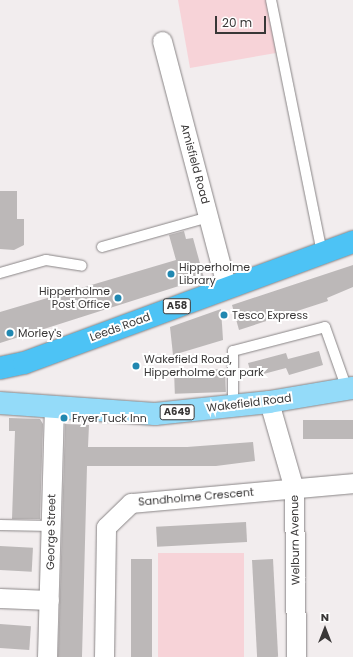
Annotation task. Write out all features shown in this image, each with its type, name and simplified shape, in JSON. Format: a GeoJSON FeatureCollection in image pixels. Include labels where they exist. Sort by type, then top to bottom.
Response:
{"type":"FeatureCollection","features":[{"type":"Feature","properties":{"kind":"highway","name":"Leeds Road"},"geometry":{"type":"LineString","coordinates":[[0,368],[24,363],[353,242]]}},
{"type":"Feature","properties":{"kind":"main road","name":"Wakefield Road"},"geometry":{"type":"LineString","coordinates":[[0,403],[155,414],[269,402],[350,389]]}},
{"type":"Feature","properties":{"kind":"street","name":"Amisfield Road"},"geometry":{"type":"LineString","coordinates":[[162,41],[227,288]]}},
{"type":"Feature","properties":{"kind":"street","name":"Welburn Avenue"},"geometry":{"type":"LineString","coordinates":[[269,402],[294,489],[296,657]]}},
{"type":"Feature","properties":{"kind":"street","name":"George Street"},"geometry":{"type":"LineString","coordinates":[[47,657],[50,600],[54,407]]}},
{"type":"Feature","properties":{"kind":"street","name":"Sandholme Crescent"},"geometry":{"type":"LineString","coordinates":[[104,657],[106,527],[131,503],[353,483]]}},
{"type":"Feature","properties":{"kind":"street"},"geometry":{"type":"LineString","coordinates":[[0,598],[50,600]]}},
{"type":"Feature","properties":{"kind":"lane"},"geometry":{"type":"LineString","coordinates":[[271,0],[322,253]]}},
{"type":"Feature","properties":{"kind":"lane"},"geometry":{"type":"LineString","coordinates":[[102,247],[209,217]]}},
{"type":"Feature","properties":{"kind":"lane"},"geometry":{"type":"LineString","coordinates":[[0,273],[46,260],[82,266]]}},
{"type":"Feature","properties":{"kind":"lane"},"geometry":{"type":"LineString","coordinates":[[233,406],[233,351],[325,327],[350,389]]}},
{"type":"Feature","properties":{"kind":"lane"},"geometry":{"type":"LineString","coordinates":[[0,525],[51,526]]}},
{"type":"Feature","properties":{"kind":"shaded area"},"geometry":{"type":"Polygon","coordinates":[[[178,0],[266,0],[276,53],[190,68],[178,0]]]}},
{"type":"Feature","properties":{"kind":"shaded area"},"geometry":{"type":"Polygon","coordinates":[[[158,553],[244,553],[244,657],[158,657],[158,553]]]}},
{"type":"Feature","properties":{"kind":"building"},"geometry":{"type":"Polygon","coordinates":[[[0,191],[17,191],[17,219],[24,219],[24,245],[14,250],[0,249],[0,191]]]}},
{"type":"Feature","properties":{"kind":"building"},"geometry":{"type":"Polygon","coordinates":[[[184,231],[186,239],[193,238],[204,278],[0,343],[0,312],[176,260],[169,235],[184,231]]]}},
{"type":"Feature","properties":{"kind":"building"},"geometry":{"type":"Polygon","coordinates":[[[353,265],[353,287],[327,298],[328,301],[239,330],[232,305],[353,265]]]}},
{"type":"Feature","properties":{"kind":"building","name":"Tesco Express"},"geometry":{"type":"Polygon","coordinates":[[[221,309],[223,340],[173,355],[170,327],[221,309]]]}},
{"type":"Feature","properties":{"kind":"building"},"geometry":{"type":"Polygon","coordinates":[[[319,351],[323,365],[289,375],[286,368],[252,377],[248,363],[286,353],[288,359],[319,351]]]}},
{"type":"Feature","properties":{"kind":"building"},"geometry":{"type":"Polygon","coordinates":[[[225,369],[226,392],[175,394],[174,371],[225,369]]]}},
{"type":"Feature","properties":{"kind":"building"},"geometry":{"type":"Polygon","coordinates":[[[9,418],[40,419],[43,424],[40,519],[12,519],[15,431],[9,431],[9,418]]]}},
{"type":"Feature","properties":{"kind":"building"},"geometry":{"type":"Polygon","coordinates":[[[303,420],[353,420],[353,439],[303,439],[303,420]]]}},
{"type":"Feature","properties":{"kind":"building"},"geometry":{"type":"Polygon","coordinates":[[[65,424],[89,425],[88,447],[187,447],[253,442],[255,461],[216,466],[87,466],[82,657],[58,657],[65,424]]]}},
{"type":"Feature","properties":{"kind":"building"},"geometry":{"type":"Polygon","coordinates":[[[246,522],[247,542],[157,547],[156,527],[246,522]]]}},
{"type":"Feature","properties":{"kind":"building"},"geometry":{"type":"Polygon","coordinates":[[[0,546],[33,548],[32,572],[0,570],[0,546]]]}},
{"type":"Feature","properties":{"kind":"building"},"geometry":{"type":"Polygon","coordinates":[[[131,559],[152,559],[152,657],[131,657],[131,559]]]}},
{"type":"Feature","properties":{"kind":"building"},"geometry":{"type":"Polygon","coordinates":[[[273,559],[278,657],[257,657],[252,560],[273,559]]]}},
{"type":"Feature","properties":{"kind":"building"},"geometry":{"type":"Polygon","coordinates":[[[0,624],[31,626],[29,650],[0,648],[0,624]]]}},
{"type":"Feature","properties":{"kind":"place","name":"Hipperholme Library"},"geometry":{"type":"Point","coordinates":[171,274]}},
{"type":"Feature","properties":{"kind":"place","name":"Hipperholme Post Office"},"geometry":{"type":"Point","coordinates":[118,298]}},
{"type":"Feature","properties":{"kind":"place","name":"Tesco Express"},"geometry":{"type":"Point","coordinates":[224,315]}},
{"type":"Feature","properties":{"kind":"place","name":"Morley's"},"geometry":{"type":"Point","coordinates":[10,333]}},
{"type":"Feature","properties":{"kind":"place","name":"Wakefield Road, Hipperholme car park"},"geometry":{"type":"Point","coordinates":[136,366]}},
{"type":"Feature","properties":{"kind":"place","name":"Fryer Tuck Inn"},"geometry":{"type":"Point","coordinates":[64,418]}}]}
